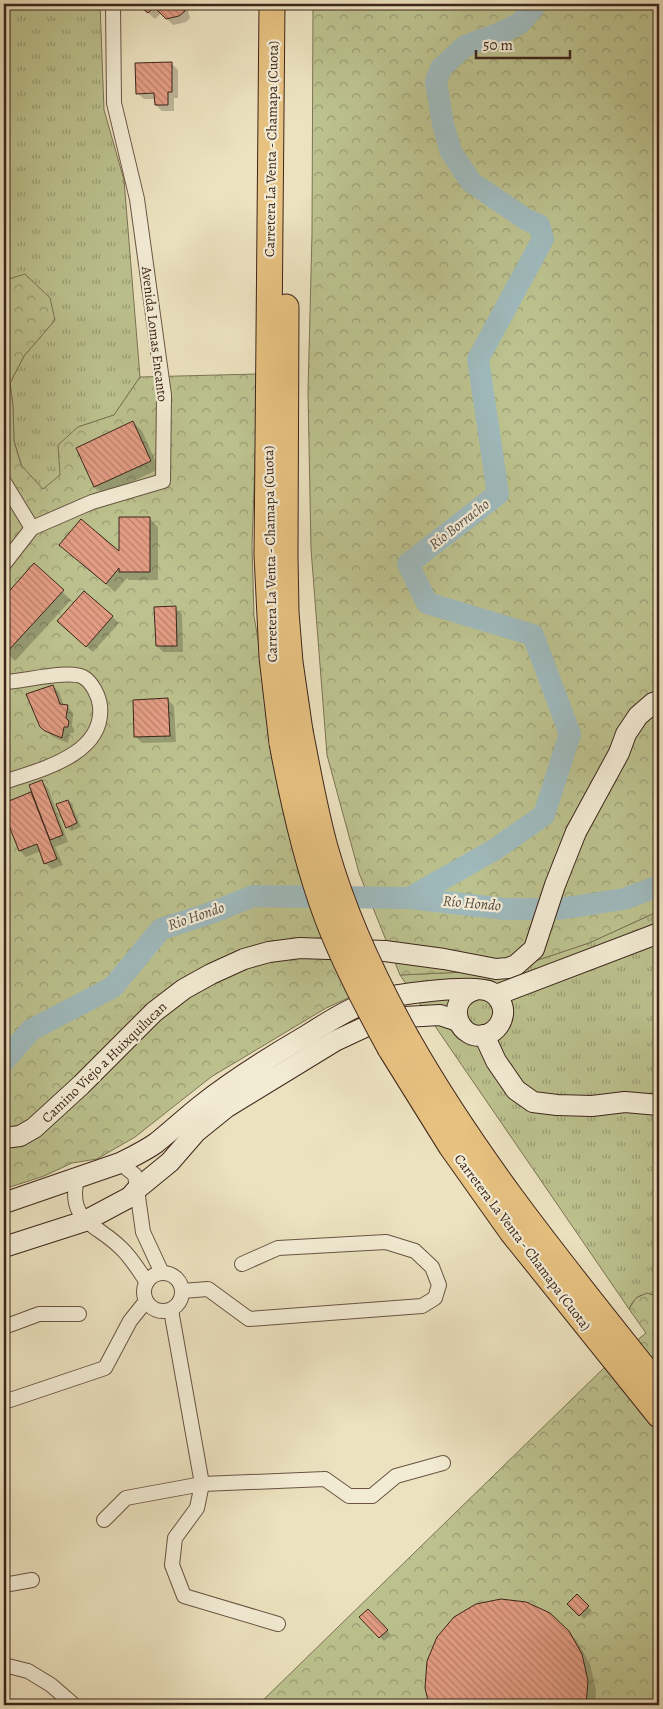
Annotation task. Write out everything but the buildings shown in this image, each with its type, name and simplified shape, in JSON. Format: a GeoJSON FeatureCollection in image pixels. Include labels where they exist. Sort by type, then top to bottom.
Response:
{"type":"FeatureCollection","features":[{"type":"Feature","properties":{"kind":"highway","name":"Carretera La Venta - Chamapa (Cuota)"},"geometry":{"type":"LineString","coordinates":[[272,4],[267,555],[272,657],[291,737]]}},
{"type":"Feature","properties":{"kind":"highway","name":"Carretera La Venta - Chamapa (Cuota)"},"geometry":{"type":"LineString","coordinates":[[289,4],[285,555],[286,612],[290,654],[291,737],[300,831],[326,916],[349,969],[399,1044],[437,1092],[528,1222],[659,1387]]}},
{"type":"Feature","properties":{"kind":"highway","name":"Carretera La Venta - Chamapa (Cuota)"},"geometry":{"type":"LineString","coordinates":[[399,1044],[451,1146],[512,1232],[659,1415]]}},
{"type":"Feature","properties":{"kind":"main road","name":"Camino Viejo a Huixquilucan"},"geometry":{"type":"LineString","coordinates":[[4,1138],[20,1136],[34,1128],[82,1085],[154,1012],[184,989],[244,959],[269,952],[300,948],[385,950],[496,969],[516,965],[534,949],[555,885],[576,832],[619,753],[626,734],[638,716],[659,701]]}},
{"type":"Feature","properties":{"kind":"main road"},"geometry":{"type":"LineString","coordinates":[[496,995],[659,933]]}},
{"type":"Feature","properties":{"kind":"main road"},"geometry":{"type":"LineString","coordinates":[[4,1203],[120,1163],[155,1143],[199,1106],[273,1056],[325,1024],[368,1002],[430,991],[464,989],[486,990],[496,995],[502,1005],[503,1016],[499,1027],[484,1036],[469,1033],[458,1021],[440,1015],[387,1018],[335,1041],[227,1107],[196,1132],[170,1162],[137,1188],[130,1197],[85,1221],[4,1247]]}},
{"type":"Feature","properties":{"kind":"main road"},"geometry":{"type":"LineString","coordinates":[[458,1021],[457,1012],[460,1000],[475,990]]}},
{"type":"Feature","properties":{"kind":"main road"},"geometry":{"type":"LineString","coordinates":[[484,1036],[496,1061],[516,1090],[533,1102],[557,1106],[592,1106],[625,1102],[659,1105]]}},
{"type":"Feature","properties":{"kind":"street","name":"Avenida Lomas Encanto"},"geometry":{"type":"LineString","coordinates":[[4,564],[32,528],[92,502],[163,481],[164,395],[137,199],[114,103],[112,4]]}},
{"type":"Feature","properties":{"kind":"street"},"geometry":{"type":"LineString","coordinates":[[4,482],[32,528]]}},
{"type":"Feature","properties":{"kind":"street"},"geometry":{"type":"LineString","coordinates":[[4,682],[70,674],[83,677],[94,689],[100,704],[100,718],[93,735],[82,748],[51,766],[4,782]]}},
{"type":"Feature","properties":{"kind":"street"},"geometry":{"type":"LineString","coordinates":[[120,1163],[135,1175],[144,1232],[162,1274]]}},
{"type":"Feature","properties":{"kind":"street"},"geometry":{"type":"LineString","coordinates":[[77,1178],[74,1192],[75,1205],[85,1221],[121,1248],[147,1282]]}},
{"type":"Feature","properties":{"kind":"street"},"geometry":{"type":"LineString","coordinates":[[182,1291],[208,1289],[249,1319],[422,1306],[435,1298],[439,1285],[432,1267],[415,1251],[386,1242],[278,1248],[242,1264]]}},
{"type":"Feature","properties":{"kind":"street"},"geometry":{"type":"LineString","coordinates":[[162,1274],[172,1275],[179,1282],[182,1291],[180,1302],[171,1310],[162,1311],[153,1308],[146,1301],[144,1291],[147,1282],[154,1276],[162,1274]]}},
{"type":"Feature","properties":{"kind":"street"},"geometry":{"type":"LineString","coordinates":[[4,1402],[105,1368],[130,1320],[146,1301]]}},
{"type":"Feature","properties":{"kind":"street"},"geometry":{"type":"LineString","coordinates":[[171,1310],[202,1484],[197,1508],[176,1538],[172,1565],[184,1596],[278,1624]]}},
{"type":"Feature","properties":{"kind":"street"},"geometry":{"type":"LineString","coordinates":[[4,1327],[39,1314],[79,1314]]}},
{"type":"Feature","properties":{"kind":"street"},"geometry":{"type":"LineString","coordinates":[[104,1520],[126,1498],[202,1484],[325,1479],[349,1496],[372,1496],[396,1476],[443,1463]]}},
{"type":"Feature","properties":{"kind":"street"},"geometry":{"type":"LineString","coordinates":[[4,1585],[32,1580]]}},
{"type":"Feature","properties":{"kind":"street"},"geometry":{"type":"LineString","coordinates":[[4,1665],[28,1671],[51,1685],[74,1705]]}},
{"type":"Feature","properties":{"kind":"green space"},"geometry":{"type":"Polygon","coordinates":[[[4,4],[100,4],[104,110],[124,180],[140,377],[114,415],[78,427],[60,475],[43,490],[24,473],[14,441],[10,383],[24,356],[55,320],[9,279],[4,282],[4,4]]]}},
{"type":"Feature","properties":{"kind":"green space"},"geometry":{"type":"Polygon","coordinates":[[[313,4],[659,4],[659,911],[589,943],[508,970],[400,975],[359,873],[327,755],[311,549],[308,392],[312,234],[313,4]]]}},
{"type":"Feature","properties":{"kind":"green space"},"geometry":{"type":"Polygon","coordinates":[[[25,274],[50,298],[55,320],[24,356],[10,383],[14,441],[21,465],[43,489],[60,475],[58,445],[78,427],[114,415],[140,377],[258,374],[252,546],[254,616],[268,697],[355,995],[326,1008],[211,1077],[135,1137],[97,1159],[72,1163],[44,1176],[4,1189],[4,282],[25,274]]]}},
{"type":"Feature","properties":{"kind":"green space"},"geometry":{"type":"Polygon","coordinates":[[[659,911],[659,1297],[650,1294],[641,1295],[634,1300],[629,1309],[400,975],[508,970],[589,943],[659,911]]]}},
{"type":"Feature","properties":{"kind":"green space"},"geometry":{"type":"Polygon","coordinates":[[[647,1293],[659,1297],[659,1705],[258,1705],[608,1364],[646,1333],[629,1309],[636,1298],[647,1293]]]}},
{"type":"Feature","properties":{"kind":"waterway","name":"Río Borracho"},"geometry":{"type":"LineString","coordinates":[[409,898],[494,850],[544,815],[570,734],[533,635],[427,603],[408,564],[498,494],[478,359],[543,239],[539,225],[527,220],[471,182],[451,152],[443,124],[436,82],[441,68],[465,46],[519,24],[533,9],[535,4]]}},
{"type":"Feature","properties":{"kind":"waterway","name":"Río Hondo"},"geometry":{"type":"LineString","coordinates":[[559,909],[624,899],[659,886]]}},
{"type":"Feature","properties":{"kind":"waterway","name":"Rio Hondo"},"geometry":{"type":"LineString","coordinates":[[4,1061],[31,1030],[113,987],[161,929],[211,913],[253,896],[409,898],[505,909],[535,909]]}}]}
